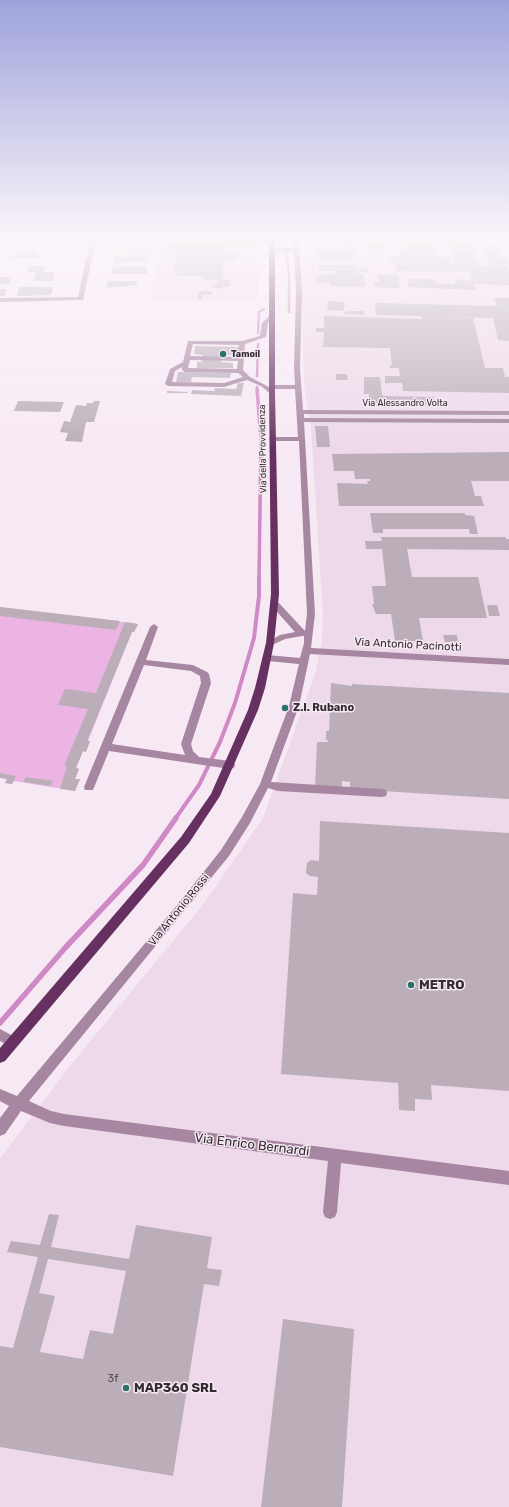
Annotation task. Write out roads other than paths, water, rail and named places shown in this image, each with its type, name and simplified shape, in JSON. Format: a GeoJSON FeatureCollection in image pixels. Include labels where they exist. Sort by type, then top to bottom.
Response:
{"type":"FeatureCollection","features":[{"type":"Feature","properties":{"kind":"main road","name":"Via della Provvidenza"},"geometry":{"type":"LineString","coordinates":[[267,658],[274,603],[275,515],[272,390],[273,310]]}},
{"type":"Feature","properties":{"kind":"main road"},"geometry":{"type":"LineString","coordinates":[[0,1057],[185,840],[215,796],[253,710],[267,658]]}},
{"type":"Feature","properties":{"kind":"street"},"geometry":{"type":"LineString","coordinates":[[299,310],[297,368],[311,602],[306,633],[305,656]]}},
{"type":"Feature","properties":{"kind":"street"},"geometry":{"type":"LineString","coordinates":[[273,314],[265,323],[264,336],[262,337],[242,342],[190,342],[185,370],[240,371],[248,378],[263,384],[272,390],[299,387]]}},
{"type":"Feature","properties":{"kind":"street"},"geometry":{"type":"LineString","coordinates":[[240,371],[242,342]]}},
{"type":"Feature","properties":{"kind":"street"},"geometry":{"type":"LineString","coordinates":[[241,359],[187,360],[172,370],[168,384],[224,385],[248,378]]}},
{"type":"Feature","properties":{"kind":"street","name":"Via Alessandro Volta"},"geometry":{"type":"LineString","coordinates":[[300,412],[509,413]]}},
{"type":"Feature","properties":{"kind":"street","name":"Via Alessandro Volta"},"geometry":{"type":"LineString","coordinates":[[301,420],[509,421]]}},
{"type":"Feature","properties":{"kind":"street"},"geometry":{"type":"LineString","coordinates":[[273,439],[302,439]]}},
{"type":"Feature","properties":{"kind":"street"},"geometry":{"type":"LineString","coordinates":[[274,603],[288,620],[306,633]]}},
{"type":"Feature","properties":{"kind":"street"},"geometry":{"type":"LineString","coordinates":[[89,787],[154,627]]}},
{"type":"Feature","properties":{"kind":"street"},"geometry":{"type":"LineString","coordinates":[[270,643],[283,637],[306,633]]}},
{"type":"Feature","properties":{"kind":"street","name":"Via Antonio Pacinotti"},"geometry":{"type":"LineString","coordinates":[[267,658],[305,656],[509,662]]}},
{"type":"Feature","properties":{"kind":"street","name":"Via Antonio Rossi"},"geometry":{"type":"LineString","coordinates":[[0,1129],[225,853],[246,820],[265,784],[294,706],[305,656]]}},
{"type":"Feature","properties":{"kind":"street"},"geometry":{"type":"LineString","coordinates":[[141,662],[193,668],[204,674],[206,683],[186,744],[188,753],[198,759]]}},
{"type":"Feature","properties":{"kind":"street"},"geometry":{"type":"LineString","coordinates":[[106,747],[198,759],[230,765]]}},
{"type":"Feature","properties":{"kind":"street"},"geometry":{"type":"LineString","coordinates":[[265,784],[278,787],[382,793]]}},
{"type":"Feature","properties":{"kind":"street"},"geometry":{"type":"LineString","coordinates":[[0,1035],[13,1042]]}},
{"type":"Feature","properties":{"kind":"street","name":"Via Enrico Bernardi"},"geometry":{"type":"LineString","coordinates":[[0,1094],[50,1117],[64,1120],[509,1178]]}},
{"type":"Feature","properties":{"kind":"street"},"geometry":{"type":"LineString","coordinates":[[330,1212],[335,1156]]}},
{"type":"Feature","properties":{"kind":"waterway"},"geometry":{"type":"LineString","coordinates":[[258,333],[259,312],[262,310]]}},
{"type":"Feature","properties":{"kind":"waterway"},"geometry":{"type":"LineString","coordinates":[[257,376],[258,344]]}},
{"type":"Feature","properties":{"kind":"waterway"},"geometry":{"type":"LineString","coordinates":[[257,389],[261,438],[259,579]]}},
{"type":"Feature","properties":{"kind":"waterway"},"geometry":{"type":"LineString","coordinates":[[175,819],[199,785],[220,742],[235,703],[254,638],[259,596],[259,579]]}},
{"type":"Feature","properties":{"kind":"waterway"},"geometry":{"type":"LineString","coordinates":[[0,1023],[65,948],[143,865],[176,818]]}},
{"type":"Feature","properties":{"kind":"place","name":"Tamoil"},"geometry":{"type":"Point","coordinates":[223,354]}},
{"type":"Feature","properties":{"kind":"place","name":"Z.I. Rubano"},"geometry":{"type":"Point","coordinates":[285,708]}},
{"type":"Feature","properties":{"kind":"place","name":"METRO"},"geometry":{"type":"Point","coordinates":[411,985]}},
{"type":"Feature","properties":{"kind":"place","name":"MAP360 SRL"},"geometry":{"type":"Point","coordinates":[126,1388]}}]}
